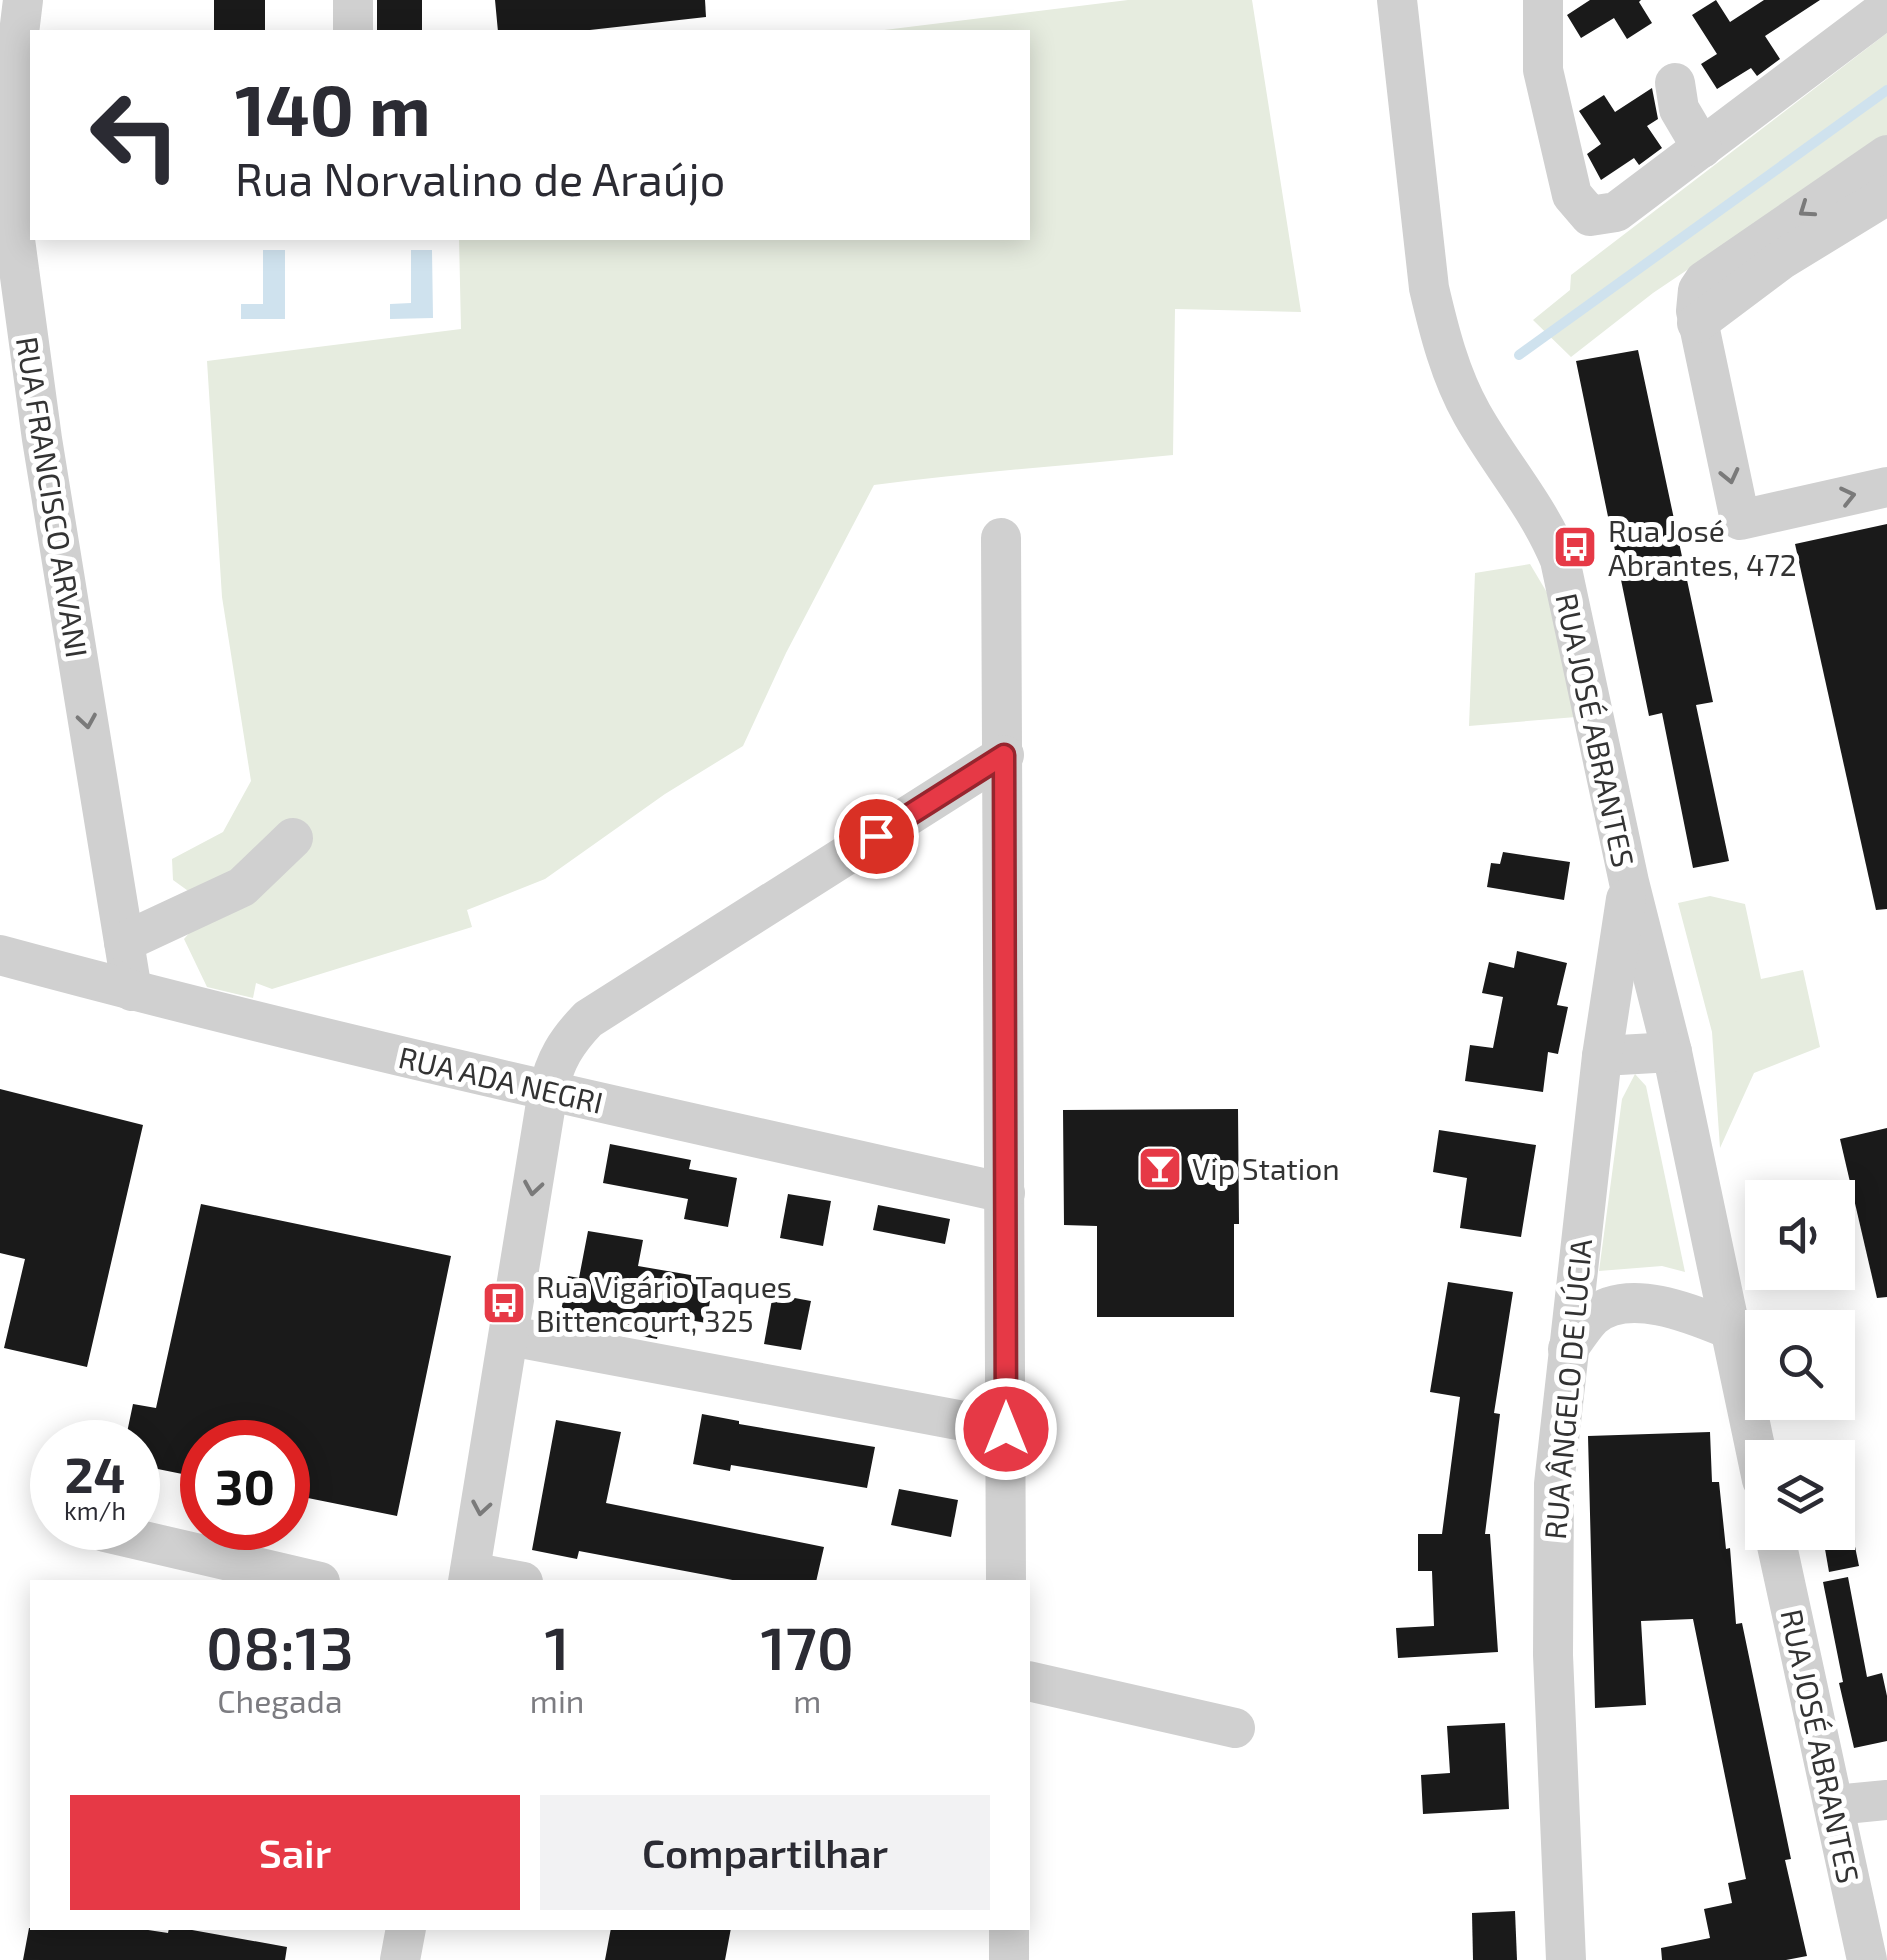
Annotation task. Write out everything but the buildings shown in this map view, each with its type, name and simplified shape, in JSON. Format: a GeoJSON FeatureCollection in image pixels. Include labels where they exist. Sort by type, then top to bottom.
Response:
{"type":"FeatureCollection","features":[{"type":"Feature","properties":{"kind":"street","name":"RUA FRANCISCO ARVANI"},"geometry":{"type":"LineString","coordinates":[[23,0],[10,107],[13,225],[45,458],[132,990]]}},
{"type":"Feature","properties":{"kind":"street"},"geometry":{"type":"LineString","coordinates":[[353,0],[353,30]]}},
{"type":"Feature","properties":{"kind":"street","name":"RUA JOSÉ ABRANTES"},"geometry":{"type":"LineString","coordinates":[[1396,0],[1429,288],[1439,330],[1472,414],[1537,511],[1560,560],[1629,882],[1672,1052],[1753,1440]]}},
{"type":"Feature","properties":{"kind":"street"},"geometry":{"type":"LineString","coordinates":[[1543,0],[1543,70],[1572,196],[1590,216],[1616,212],[1887,8]]}},
{"type":"Feature","properties":{"kind":"street"},"geometry":{"type":"LineString","coordinates":[[1675,83],[1679,109],[1702,148]]}},
{"type":"Feature","properties":{"kind":"street"},"geometry":{"type":"LineString","coordinates":[[1887,155],[1704,282],[1698,290],[1697,323],[1740,520],[1887,487]]}},
{"type":"Feature","properties":{"kind":"street"},"geometry":{"type":"LineString","coordinates":[[1697,323],[1781,260],[1871,203],[1887,180]]}},
{"type":"Feature","properties":{"kind":"street"},"geometry":{"type":"LineString","coordinates":[[1000,538],[1006,1580]]}},
{"type":"Feature","properties":{"kind":"street"},"geometry":{"type":"LineString","coordinates":[[501,1580],[469,1577],[548,1091],[554,1065],[566,1042],[588,1019],[1004,755]]}},
{"type":"Feature","properties":{"kind":"street"},"geometry":{"type":"LineString","coordinates":[[124,942],[242,886],[293,838]]}},
{"type":"Feature","properties":{"kind":"street","name":"RUA ÂNGELO DE LÚCIA"},"geometry":{"type":"LineString","coordinates":[[1566,1960],[1552,1655],[1557,1442],[1602,1056],[1629,882]]}},
{"type":"Feature","properties":{"kind":"street","name":"RUA ADA NEGRI"},"geometry":{"type":"LineString","coordinates":[[0,955],[548,1091],[1004,1193]]}},
{"type":"Feature","properties":{"kind":"street"},"geometry":{"type":"LineString","coordinates":[[1602,1056],[1672,1052]]}},
{"type":"Feature","properties":{"kind":"street"},"geometry":{"type":"LineString","coordinates":[[1568,1348],[1594,1315],[1640,1303],[1678,1310],[1729,1328]]}},
{"type":"Feature","properties":{"kind":"street"},"geometry":{"type":"LineString","coordinates":[[510,1336],[1006,1429]]}},
{"type":"Feature","properties":{"kind":"street"},"geometry":{"type":"LineString","coordinates":[[160,1545],[311,1580]]}},
{"type":"Feature","properties":{"kind":"street","name":"RUA JOSÉ ABRANTES"},"geometry":{"type":"LineString","coordinates":[[1778,1550],[1867,1960]]}},
{"type":"Feature","properties":{"kind":"street"},"geometry":{"type":"LineString","coordinates":[[1030,1682],[1235,1728]]}},
{"type":"Feature","properties":{"kind":"street"},"geometry":{"type":"LineString","coordinates":[[1834,1804],[1887,1800]]}},
{"type":"Feature","properties":{"kind":"street"},"geometry":{"type":"LineString","coordinates":[[400,1960],[406,1930]]}},
{"type":"Feature","properties":{"kind":"street"},"geometry":{"type":"LineString","coordinates":[[1009,1930],[1010,1960]]}},
{"type":"Feature","properties":{"kind":"shaded area"},"geometry":{"type":"Polygon","coordinates":[[[1128,0],[1252,0],[1301,312],[1175,309],[1173,455],[874,485],[786,653],[743,746],[665,794],[545,879],[467,910],[472,927],[272,989],[256,983],[253,998],[207,987],[184,939],[204,916],[191,893],[173,880],[172,859],[223,832],[251,781],[222,597],[207,361],[461,329],[459,240],[1030,240],[1030,30],[884,30],[1128,0]]]}},
{"type":"Feature","properties":{"kind":"shaded area"},"geometry":{"type":"Polygon","coordinates":[[[1887,33],[1887,135],[1653,293],[1571,357],[1533,320],[1570,290],[1571,275],[1887,33]]]}},
{"type":"Feature","properties":{"kind":"shaded area"},"geometry":{"type":"Polygon","coordinates":[[[1530,564],[1552,601],[1576,717],[1469,726],[1475,573],[1530,564]]]}},
{"type":"Feature","properties":{"kind":"shaded area"},"geometry":{"type":"Polygon","coordinates":[[[1710,896],[1745,904],[1761,979],[1803,970],[1820,1047],[1754,1073],[1720,1148],[1712,1032],[1678,903],[1710,896]]]}},
{"type":"Feature","properties":{"kind":"shaded area"},"geometry":{"type":"Polygon","coordinates":[[[1635,1074],[1646,1086],[1685,1272],[1662,1266],[1599,1271],[1622,1099],[1635,1074]]]}},
{"type":"Feature","properties":{"kind":"water"},"geometry":{"type":"Polygon","coordinates":[[[263,250],[285,250],[285,319],[241,319],[241,304],[263,304],[263,250]]]}},
{"type":"Feature","properties":{"kind":"water"},"geometry":{"type":"Polygon","coordinates":[[[411,250],[432,250],[433,318],[390,319],[390,304],[411,303],[411,250]]]}},
{"type":"Feature","properties":{"kind":"waterway"},"geometry":{"type":"LineString","coordinates":[[1519,355],[1887,90]]}},
{"type":"Feature","properties":{"kind":"place","name":"Rua José Abrantes, 472"},"geometry":{"type":"Point","coordinates":[1575,547]}},
{"type":"Feature","properties":{"kind":"place","name":"Vip Station"},"geometry":{"type":"Point","coordinates":[1160,1168]}},
{"type":"Feature","properties":{"kind":"place","name":"Rua Vigário Taques Bittencourt, 325"},"geometry":{"type":"Point","coordinates":[504,1303]}},
{"type":"Feature","properties":{"kind":"route"},"geometry":{"type":"LineString","coordinates":[[876,836],[1004,755],[1006,1429]]}}]}
